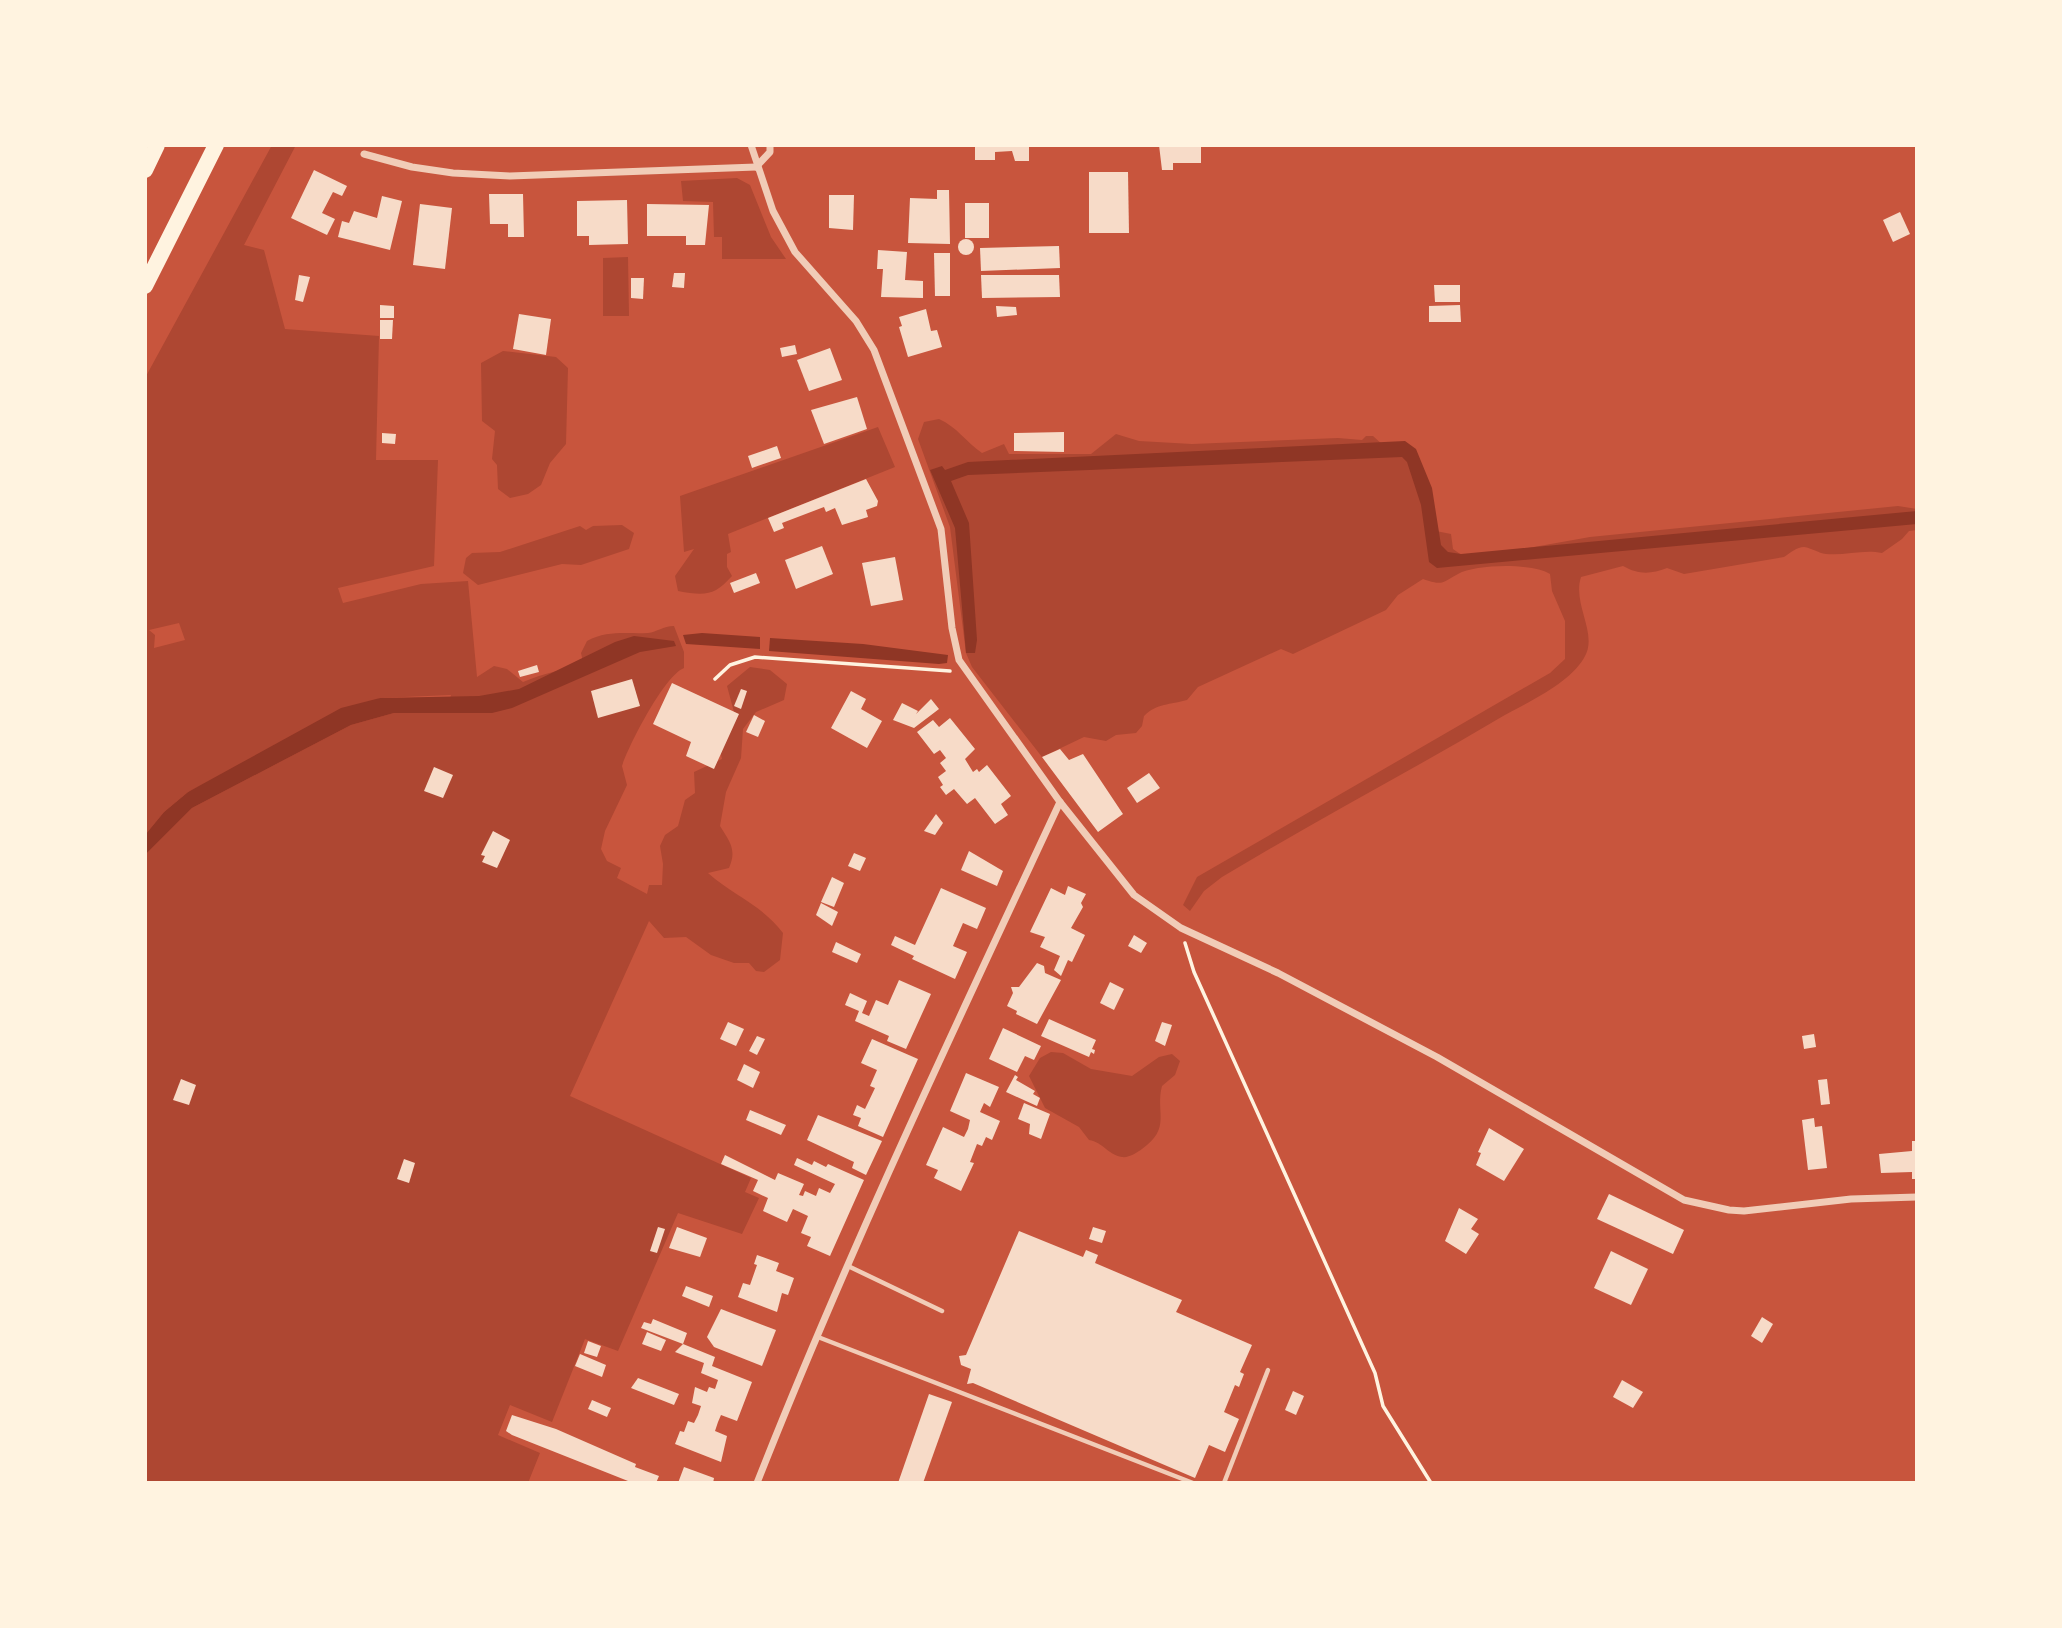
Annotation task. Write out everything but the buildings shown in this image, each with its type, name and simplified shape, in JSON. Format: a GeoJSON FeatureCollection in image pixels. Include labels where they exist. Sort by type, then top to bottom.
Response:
{"type":"FeatureCollection","features":[{"type":"Feature","properties":{"kind":"highway"},"geometry":{"type":"LineString","coordinates":[[145,170],[158,145]]}},
{"type":"Feature","properties":{"kind":"highway"},"geometry":{"type":"LineString","coordinates":[[145,286],[216,145]]}},
{"type":"Feature","properties":{"kind":"street"},"geometry":{"type":"LineString","coordinates":[[751,145],[773,211],[795,252],[856,321],[874,350],[941,529],[955,647],[967,672],[1060,803],[1134,895],[1181,928],[1303,985],[1437,1057],[1684,1200],[1744,1211],[1851,1199],[1917,1197]]}},
{"type":"Feature","properties":{"kind":"street"},"geometry":{"type":"LineString","coordinates":[[364,154],[443,172],[510,176],[757,167],[770,152],[770,145]]}},
{"type":"Feature","properties":{"kind":"street"},"geometry":{"type":"LineString","coordinates":[[757,1483],[847,1266],[1060,803]]}},
{"type":"Feature","properties":{"kind":"lane"},"geometry":{"type":"LineString","coordinates":[[847,1266],[942,1311]]}},
{"type":"Feature","properties":{"kind":"lane"},"geometry":{"type":"LineString","coordinates":[[817,1336],[1193,1483]]}},
{"type":"Feature","properties":{"kind":"lane"},"geometry":{"type":"LineString","coordinates":[[1224,1483],[1268,1370]]}},
{"type":"Feature","properties":{"kind":"path"},"geometry":{"type":"LineString","coordinates":[[715,679],[730,665],[755,657],[967,672]]}},
{"type":"Feature","properties":{"kind":"path"},"geometry":{"type":"LineString","coordinates":[[1181,928],[1194,972],[1375,1373],[1383,1406],[1431,1483]]}},
{"type":"Feature","properties":{"kind":"shaded area"},"geometry":{"type":"Polygon","coordinates":[[[272,145],[296,145],[244,245],[264,250],[285,329],[379,336],[376,460],[438,460],[434,566],[338,588],[343,603],[421,584],[468,581],[477,677],[494,666],[507,669],[523,682],[583,662],[581,653],[587,641],[602,635],[648,633],[674,626],[684,652],[684,668],[657,697],[632,743],[622,766],[627,785],[605,831],[601,849],[607,861],[621,868],[617,878],[647,894],[649,885],[662,885],[660,846],[665,835],[678,826],[685,800],[695,793],[694,772],[722,759],[719,746],[734,712],[727,686],[750,667],[770,670],[787,684],[784,700],[756,712],[743,729],[741,758],[726,792],[720,826],[731,846],[731,862],[729,868],[708,873],[775,923],[783,933],[780,960],[764,972],[756,971],[749,963],[734,963],[711,955],[686,937],[664,938],[649,921],[570,1096],[751,1178],[745,1192],[759,1198],[742,1234],[678,1213],[618,1351],[585,1339],[552,1422],[510,1405],[498,1435],[540,1453],[528,1483],[145,1483],[145,855],[192,808],[351,725],[394,713],[447,713],[451,695],[380,698],[188,792],[164,812],[145,835],[145,378],[272,145]],[[179,623],[149,630],[155,635],[154,648],[185,640],[179,623]]]}},
{"type":"Feature","properties":{"kind":"shaded area"},"geometry":{"type":"Polygon","coordinates":[[[737,178],[750,185],[771,237],[786,259],[722,259],[722,237],[714,237],[713,202],[683,201],[681,181],[737,178]]]}},
{"type":"Feature","properties":{"kind":"shaded area"},"geometry":{"type":"Polygon","coordinates":[[[628,257],[629,316],[603,316],[603,258],[628,257]]]}},
{"type":"Feature","properties":{"kind":"shaded area"},"geometry":{"type":"Polygon","coordinates":[[[503,351],[556,357],[568,368],[566,444],[550,463],[541,485],[528,494],[510,498],[498,489],[497,465],[492,459],[495,431],[482,421],[481,363],[503,351]]]}},
{"type":"Feature","properties":{"kind":"shaded area"},"geometry":{"type":"Polygon","coordinates":[[[939,419],[982,453],[1004,444],[1009,454],[1091,454],[1116,434],[1139,441],[1192,444],[1338,438],[1362,440],[1366,436],[1373,436],[1383,445],[1407,457],[1436,531],[1451,534],[1453,549],[1463,556],[1494,554],[1590,537],[1898,506],[1917,509],[1917,530],[1909,531],[1882,553],[1826,554],[1804,547],[1784,557],[1684,574],[1667,568],[1640,572],[1623,566],[1581,577],[1579,588],[1589,639],[1588,649],[1577,668],[1567,677],[1533,700],[1222,877],[1204,891],[1190,911],[1183,905],[1197,877],[1550,673],[1565,659],[1565,621],[1552,591],[1550,574],[1531,568],[1504,566],[1477,568],[1442,582],[1423,579],[1398,595],[1386,610],[1293,654],[1281,649],[1198,687],[1187,700],[1154,709],[1144,716],[1142,726],[1136,733],[1116,735],[1106,741],[1084,737],[1042,757],[972,667],[966,653],[950,527],[918,439],[924,422],[939,419]]]}},
{"type":"Feature","properties":{"kind":"shaded area"},"geometry":{"type":"Polygon","coordinates":[[[878,427],[895,467],[728,534],[731,552],[727,554],[727,567],[732,576],[708,593],[678,591],[675,576],[694,549],[684,552],[680,496],[878,427]]]}},
{"type":"Feature","properties":{"kind":"shaded area"},"geometry":{"type":"Polygon","coordinates":[[[1405,441],[1416,449],[1432,488],[1441,545],[1448,552],[1461,554],[1917,511],[1917,524],[1437,568],[1429,562],[1421,505],[1407,462],[1402,457],[968,475],[951,481],[969,523],[977,640],[975,653],[966,653],[955,528],[930,470],[942,466],[945,470],[968,462],[1405,441]]]}},
{"type":"Feature","properties":{"kind":"shaded area"},"geometry":{"type":"Polygon","coordinates":[[[622,525],[634,533],[629,549],[581,565],[562,564],[478,585],[463,573],[466,558],[472,553],[500,552],[580,526],[586,530],[593,526],[622,525]]]}},
{"type":"Feature","properties":{"kind":"shaded area"},"geometry":{"type":"Polygon","coordinates":[[[702,633],[760,637],[760,649],[686,644],[683,635],[702,633]]]}},
{"type":"Feature","properties":{"kind":"shaded area"},"geometry":{"type":"Polygon","coordinates":[[[634,636],[674,641],[676,646],[640,652],[512,708],[492,713],[394,713],[351,725],[192,808],[145,855],[145,835],[164,812],[188,792],[341,708],[380,698],[479,696],[519,689],[615,642],[634,636]]]}},
{"type":"Feature","properties":{"kind":"shaded area"},"geometry":{"type":"Polygon","coordinates":[[[770,638],[863,644],[948,655],[947,663],[939,664],[769,651],[770,638]]]}},
{"type":"Feature","properties":{"kind":"shaded area"},"geometry":{"type":"Polygon","coordinates":[[[1051,1052],[1063,1053],[1091,1069],[1132,1076],[1159,1057],[1172,1054],[1180,1061],[1175,1075],[1162,1086],[1161,1119],[1157,1134],[1142,1149],[1130,1156],[1117,1156],[1089,1140],[1079,1127],[1045,1108],[1029,1076],[1040,1058],[1051,1052]]]}}]}
